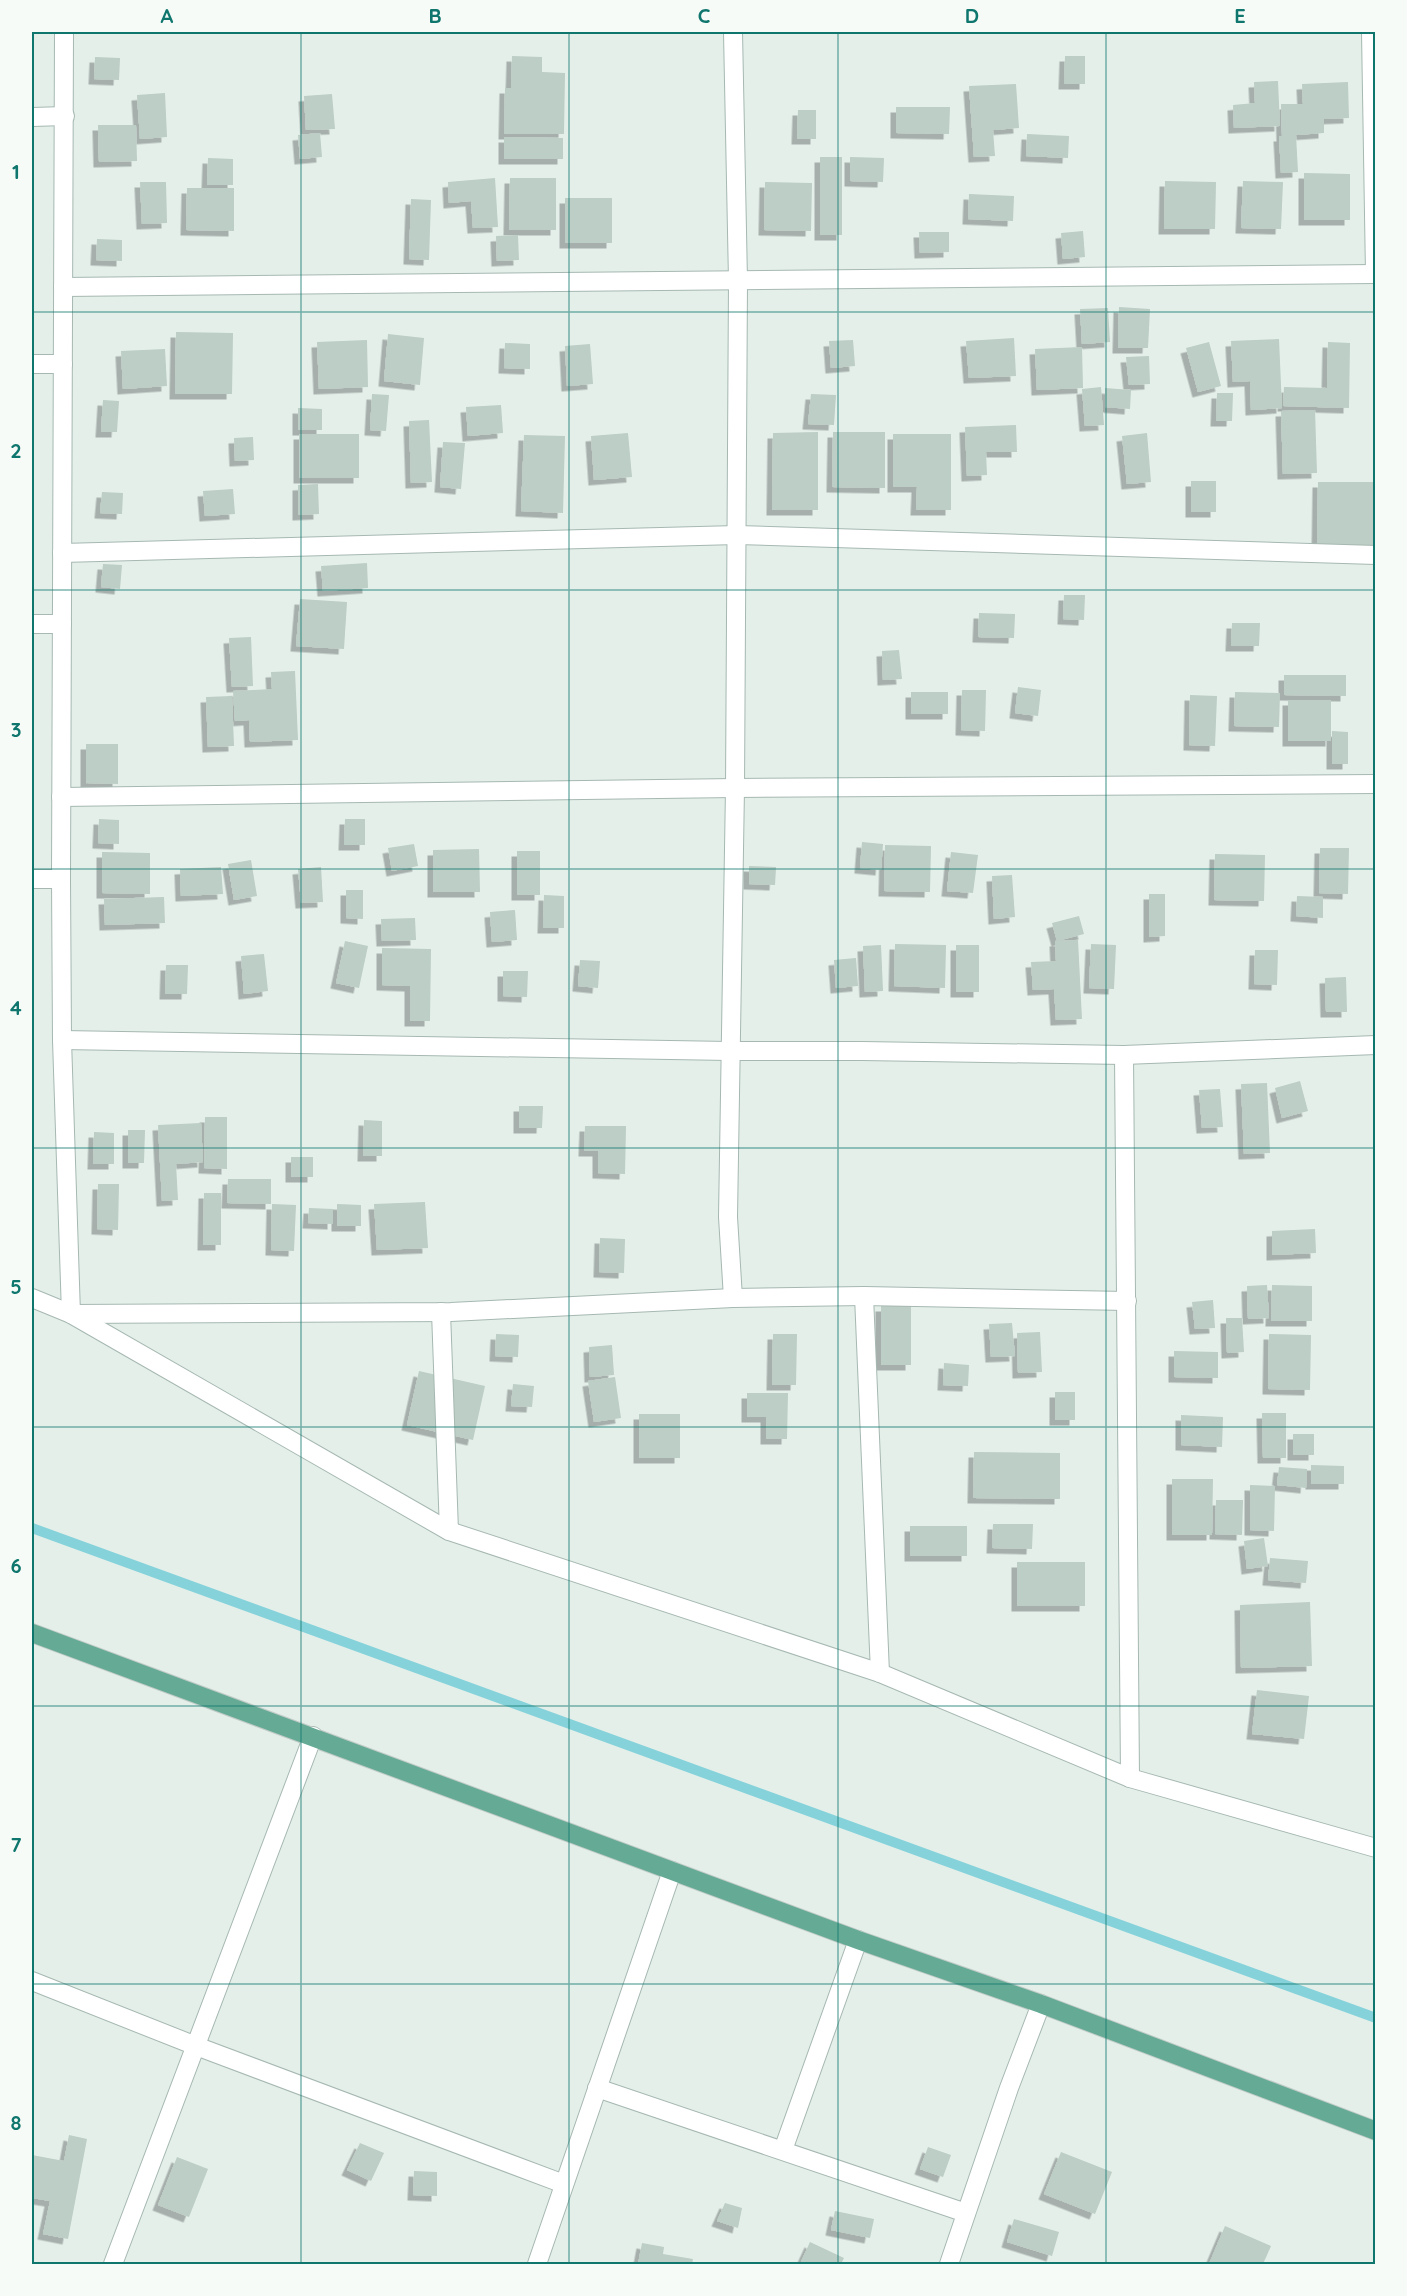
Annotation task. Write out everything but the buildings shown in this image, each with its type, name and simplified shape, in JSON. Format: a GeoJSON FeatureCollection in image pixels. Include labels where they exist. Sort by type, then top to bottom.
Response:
{"type":"FeatureCollection","features":[{"type":"Feature","properties":{"kind":"main road"},"geometry":{"type":"LineString","coordinates":[[32,1633],[858,1940],[1041,2004],[1376,2131]]}},
{"type":"Feature","properties":{"kind":"street"},"geometry":{"type":"LineString","coordinates":[[64,32],[61,879],[62,1040],[71,1314]]}},
{"type":"Feature","properties":{"kind":"street"},"geometry":{"type":"LineString","coordinates":[[733,32],[738,281],[735,788],[728,1217],[733,1298]]}},
{"type":"Feature","properties":{"kind":"street"},"geometry":{"type":"LineString","coordinates":[[63,287],[1375,274],[1371,32]]}},
{"type":"Feature","properties":{"kind":"street"},"geometry":{"type":"LineString","coordinates":[[32,117],[64,116]]}},
{"type":"Feature","properties":{"kind":"street"},"geometry":{"type":"LineString","coordinates":[[32,364],[63,364]]}},
{"type":"Feature","properties":{"kind":"street"},"geometry":{"type":"LineString","coordinates":[[62,553],[737,535],[1376,555]]}},
{"type":"Feature","properties":{"kind":"street"},"geometry":{"type":"LineString","coordinates":[[32,624],[62,624]]}},
{"type":"Feature","properties":{"kind":"street"},"geometry":{"type":"LineString","coordinates":[[61,797],[735,788],[1376,784]]}},
{"type":"Feature","properties":{"kind":"street"},"geometry":{"type":"LineString","coordinates":[[32,879],[61,879]]}},
{"type":"Feature","properties":{"kind":"street"},"geometry":{"type":"LineString","coordinates":[[62,1040],[729,1051],[862,1050],[1124,1054],[1376,1045]]}},
{"type":"Feature","properties":{"kind":"street"},"geometry":{"type":"LineString","coordinates":[[1124,1054],[1130,1778]]}},
{"type":"Feature","properties":{"kind":"street"},"geometry":{"type":"LineString","coordinates":[[71,1314],[441,1312],[733,1298],[864,1296],[1127,1301]]}},
{"type":"Feature","properties":{"kind":"street"},"geometry":{"type":"LineString","coordinates":[[864,1296],[880,1673]]}},
{"type":"Feature","properties":{"kind":"street"},"geometry":{"type":"LineString","coordinates":[[32,1298],[71,1314],[449,1531],[880,1673],[1130,1778],[1376,1848]]}},
{"type":"Feature","properties":{"kind":"street"},"geometry":{"type":"LineString","coordinates":[[441,1312],[449,1531]]}},
{"type":"Feature","properties":{"kind":"street"},"geometry":{"type":"LineString","coordinates":[[113,2265],[313,1736]]}},
{"type":"Feature","properties":{"kind":"street"},"geometry":{"type":"LineString","coordinates":[[537,2265],[672,1871]]}},
{"type":"Feature","properties":{"kind":"street"},"geometry":{"type":"LineString","coordinates":[[783,2150],[858,1940]]}},
{"type":"Feature","properties":{"kind":"street"},"geometry":{"type":"LineString","coordinates":[[32,1981],[196,2046],[564,2184]]}},
{"type":"Feature","properties":{"kind":"street"},"geometry":{"type":"LineString","coordinates":[[949,2265],[1009,2088],[1041,2004]]}},
{"type":"Feature","properties":{"kind":"street"},"geometry":{"type":"LineString","coordinates":[[597,2088],[966,2213]]}},
{"type":"Feature","properties":{"kind":"waterway"},"geometry":{"type":"LineString","coordinates":[[32,1528],[1376,2018]]}}]}
